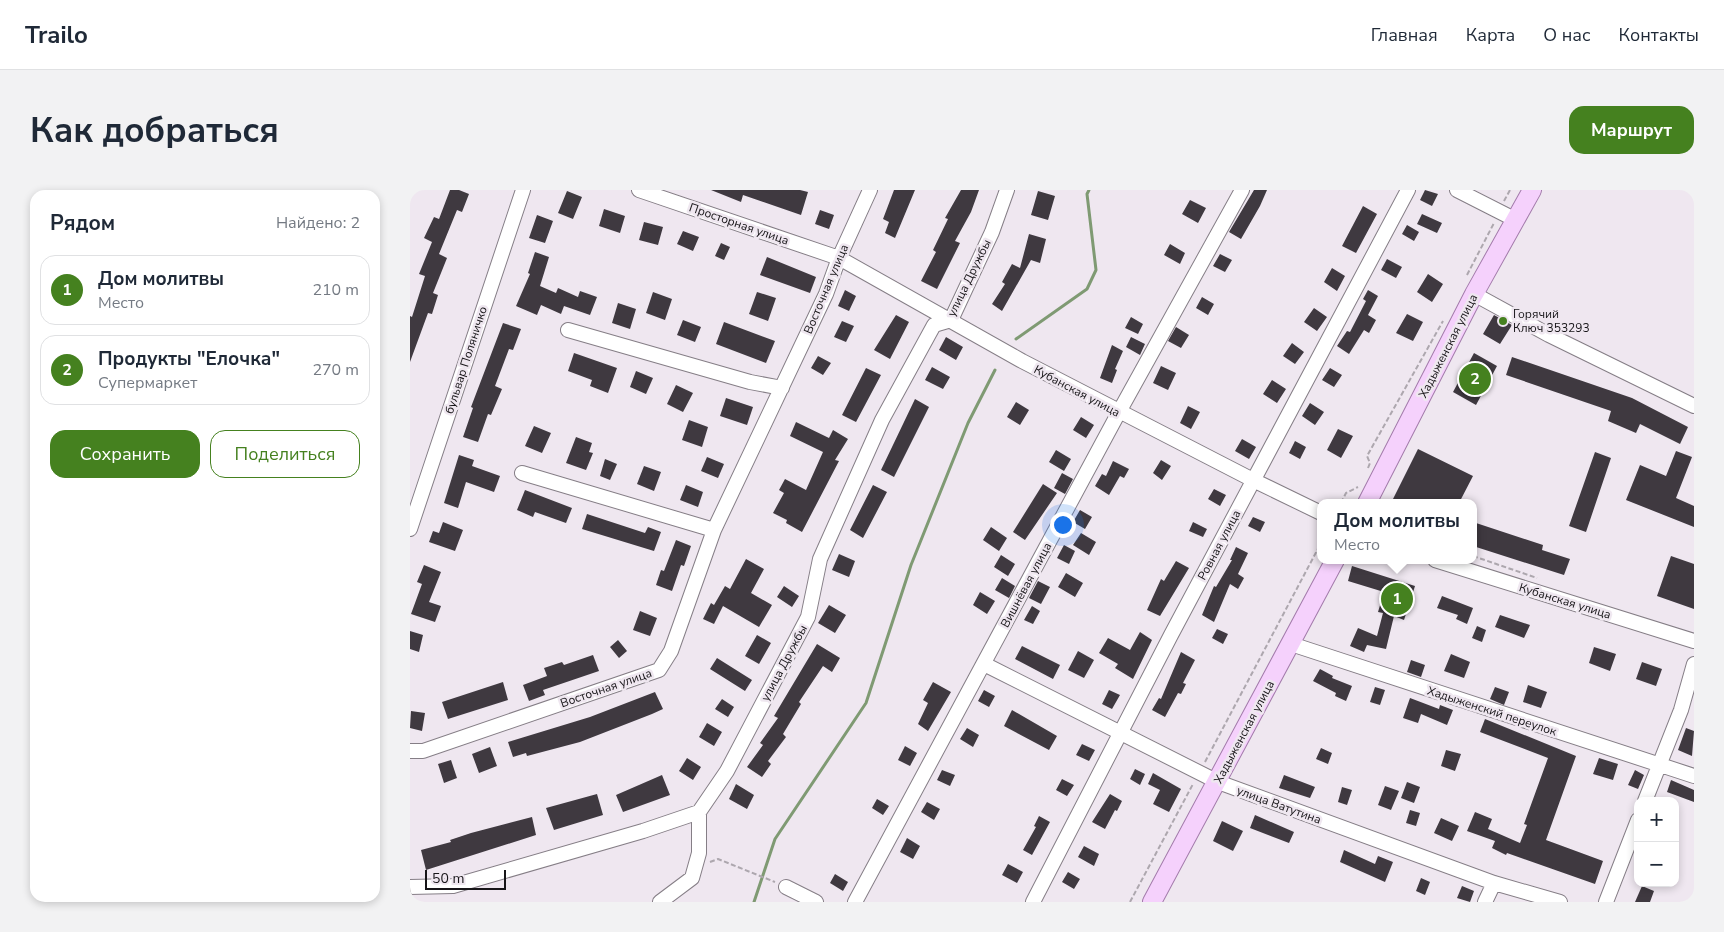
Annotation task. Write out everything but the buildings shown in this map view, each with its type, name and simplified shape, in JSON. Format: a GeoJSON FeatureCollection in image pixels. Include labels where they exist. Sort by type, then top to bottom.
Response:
{"type":"FeatureCollection","features":[{"type":"Feature","properties":{"kind":"main road","name":"Хадыженская улица"},"geometry":{"type":"LineString","coordinates":[[1369,499],[1469,287],[1516,220],[1532,190]]}},
{"type":"Feature","properties":{"kind":"main road","name":"Хадыженская улица"},"geometry":{"type":"LineString","coordinates":[[1152,902],[1218,782],[1333,564]]}},
{"type":"Feature","properties":{"kind":"street","name":"бульвар Поляничко"},"geometry":{"type":"LineString","coordinates":[[410,529],[523,190]]}},
{"type":"Feature","properties":{"kind":"street","name":"Просторная улица"},"geometry":{"type":"LineString","coordinates":[[639,190],[839,258]]}},
{"type":"Feature","properties":{"kind":"street","name":"Восточная улица"},"geometry":{"type":"LineString","coordinates":[[410,751],[423,751],[659,670],[670,651],[714,530],[826,294],[839,258],[870,190]]}},
{"type":"Feature","properties":{"kind":"street","name":"улица Дружбы"},"geometry":{"type":"LineString","coordinates":[[699,812],[727,771],[808,617],[820,559],[882,420],[934,325],[951,320],[992,232],[1007,190]]}},
{"type":"Feature","properties":{"kind":"street","name":"Вишнёвая улица"},"geometry":{"type":"LineString","coordinates":[[855,902],[1119,412],[1242,190]]}},
{"type":"Feature","properties":{"kind":"street","name":"Ровная улица"},"geometry":{"type":"LineString","coordinates":[[1033,902],[1253,480],[1408,190]]}},
{"type":"Feature","properties":{"kind":"street"},"geometry":{"type":"LineString","coordinates":[[1457,190],[1516,220]]}},
{"type":"Feature","properties":{"kind":"street","name":"Кубанская улица"},"geometry":{"type":"LineString","coordinates":[[839,258],[1022,361],[1317,511]]}},
{"type":"Feature","properties":{"kind":"street"},"geometry":{"type":"LineString","coordinates":[[1469,287],[1549,335],[1694,406]]}},
{"type":"Feature","properties":{"kind":"street"},"geometry":{"type":"LineString","coordinates":[[568,330],[750,382],[782,388]]}},
{"type":"Feature","properties":{"kind":"street"},"geometry":{"type":"LineString","coordinates":[[522,473],[714,530]]}},
{"type":"Feature","properties":{"kind":"street","name":"Кубанская улица"},"geometry":{"type":"LineString","coordinates":[[1448,564],[1694,641]]}},
{"type":"Feature","properties":{"kind":"street","name":"Хадыженский переулок"},"geometry":{"type":"LineString","coordinates":[[1291,644],[1658,766],[1694,776]]}},
{"type":"Feature","properties":{"kind":"street","name":"улица Ватутина"},"geometry":{"type":"LineString","coordinates":[[984,664],[1198,774],[1494,883],[1560,902]]}},
{"type":"Feature","properties":{"kind":"street"},"geometry":{"type":"LineString","coordinates":[[1646,797],[1681,710],[1694,664]]}},
{"type":"Feature","properties":{"kind":"street"},"geometry":{"type":"LineString","coordinates":[[410,886],[453,886],[643,831],[699,812],[699,853],[692,878],[660,902]]}},
{"type":"Feature","properties":{"kind":"street"},"geometry":{"type":"LineString","coordinates":[[1606,902],[1634,830]]}},
{"type":"Feature","properties":{"kind":"street"},"geometry":{"type":"LineString","coordinates":[[1485,902],[1494,883]]}},
{"type":"Feature","properties":{"kind":"street"},"geometry":{"type":"LineString","coordinates":[[786,887],[816,902]]}},
{"type":"Feature","properties":{"kind":"path"},"geometry":{"type":"LineString","coordinates":[[1469,287],[1510,190]]}},
{"type":"Feature","properties":{"kind":"path"},"geometry":{"type":"LineString","coordinates":[[1366,471],[1370,464],[1367,456],[1447,314]]}},
{"type":"Feature","properties":{"kind":"path"},"geometry":{"type":"LineString","coordinates":[[1343,499],[1346,493],[1360,487]]}},
{"type":"Feature","properties":{"kind":"path"},"geometry":{"type":"LineString","coordinates":[[1130,902],[1317,551]]}},
{"type":"Feature","properties":{"kind":"path"},"geometry":{"type":"LineString","coordinates":[[695,868],[718,859],[786,887]]}},
{"type":"Feature","properties":{"kind":"waterway"},"geometry":{"type":"LineString","coordinates":[[1016,339],[1087,289],[1096,270],[1087,194],[1089,190]]}},
{"type":"Feature","properties":{"kind":"waterway"},"geometry":{"type":"LineString","coordinates":[[754,902],[775,839],[866,703],[911,565],[968,423],[995,370]]}},
{"type":"Feature","properties":{"kind":"place","name":"Горячий Ключ 353293"},"geometry":{"type":"Point","coordinates":[1503,321]}},
{"type":"Feature","properties":{"kind":"place","name":"Продукты \"Елочка\""},"geometry":{"type":"Point","coordinates":[1475,379]}},
{"type":"Feature","properties":{"kind":"place","name":"Дом молитвы"},"geometry":{"type":"Point","coordinates":[1397,599]}}]}
